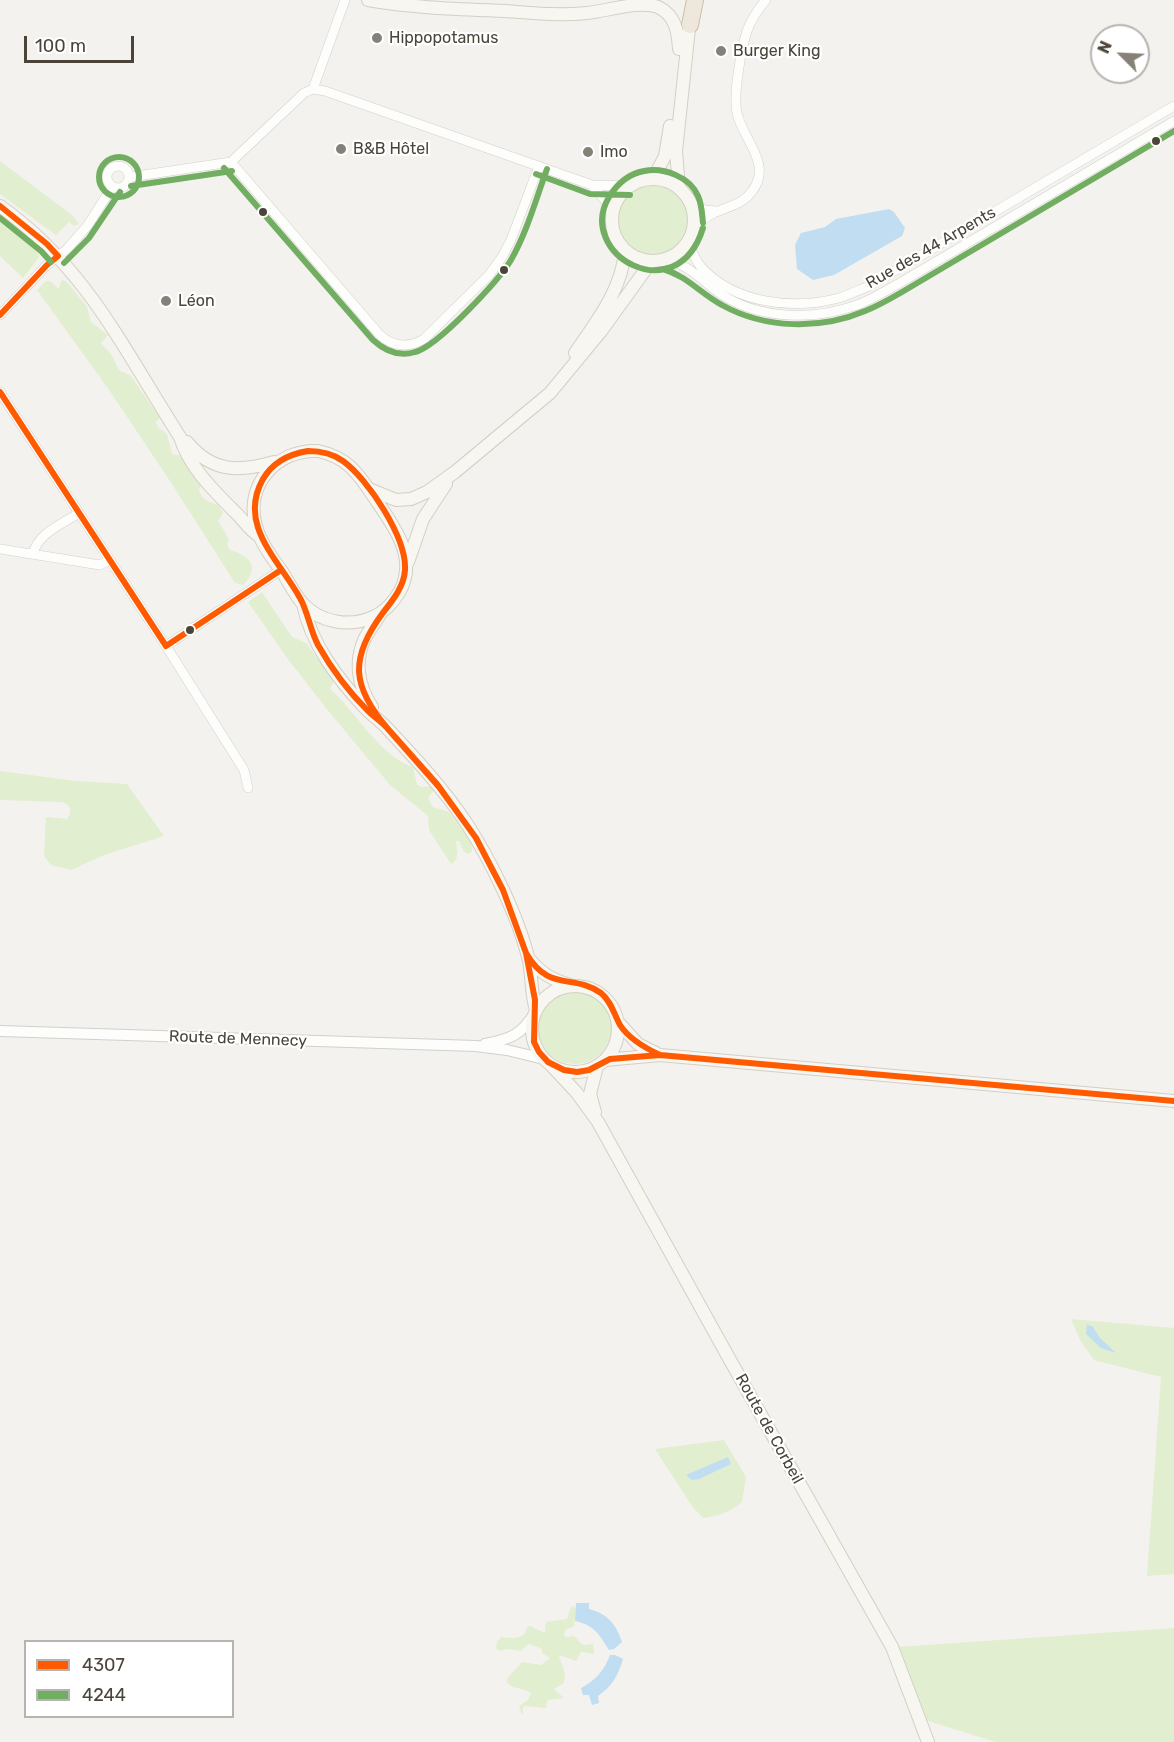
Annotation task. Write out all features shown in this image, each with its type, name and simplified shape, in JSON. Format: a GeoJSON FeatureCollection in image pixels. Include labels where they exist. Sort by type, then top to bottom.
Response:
{"type":"FeatureCollection","features":[{"type":"Feature","properties":{"kind":"highway"},"geometry":{"type":"LineString","coordinates":[[690,26],[695,0]]}},
{"type":"Feature","properties":{"kind":"main road"},"geometry":{"type":"LineString","coordinates":[[368,0],[410,6],[558,15],[588,13],[645,3],[660,7],[670,16],[677,28],[679,49]]}},
{"type":"Feature","properties":{"kind":"main road"},"geometry":{"type":"LineString","coordinates":[[653,178],[660,168],[668,142],[679,49],[688,0]]}},
{"type":"Feature","properties":{"kind":"main road"},"geometry":{"type":"LineString","coordinates":[[679,188],[675,151],[690,26],[688,0]]}},
{"type":"Feature","properties":{"kind":"main road"},"geometry":{"type":"LineString","coordinates":[[653,178],[667,181],[679,188],[692,204],[694,225],[688,243],[666,260],[651,262],[625,251],[614,234],[612,214],[621,194],[641,180],[653,178]]}},
{"type":"Feature","properties":{"kind":"main road"},"geometry":{"type":"LineString","coordinates":[[0,206],[47,244],[92,295],[211,488],[254,533],[259,535]]}},
{"type":"Feature","properties":{"kind":"main road"},"geometry":{"type":"LineString","coordinates":[[518,419],[572,358],[594,326],[615,290],[622,272],[625,251]]}},
{"type":"Feature","properties":{"kind":"main road"},"geometry":{"type":"LineString","coordinates":[[368,489],[396,500],[411,499],[427,492],[455,472],[542,400],[577,362],[651,262]]}},
{"type":"Feature","properties":{"kind":"main road"},"geometry":{"type":"LineString","coordinates":[[180,437],[201,456],[221,466],[245,469],[279,461],[300,452],[312,451],[326,453],[347,463],[358,474],[399,537],[404,549],[406,569]]}},
{"type":"Feature","properties":{"kind":"main road"},"geometry":{"type":"LineString","coordinates":[[279,461],[262,478],[255,496],[255,521],[259,535],[303,604],[311,631],[321,651],[353,694],[441,789],[468,824],[494,871],[528,959],[535,1011],[532,1032],[538,1051],[546,1061],[556,1068],[573,1072],[601,1063],[660,1055],[1174,1101]]}},
{"type":"Feature","properties":{"kind":"main road"},"geometry":{"type":"LineString","coordinates":[[380,721],[361,685],[359,661],[364,639],[401,588],[423,519],[436,496],[455,472]]}},
{"type":"Feature","properties":{"kind":"main road"},"geometry":{"type":"LineString","coordinates":[[303,604],[321,616],[342,623],[361,621],[382,612]]}},
{"type":"Feature","properties":{"kind":"main road"},"geometry":{"type":"LineString","coordinates":[[528,959],[539,972],[553,980],[590,988],[605,998],[618,1022],[617,1039],[610,1053],[601,1063]]}},
{"type":"Feature","properties":{"kind":"main road"},"geometry":{"type":"LineString","coordinates":[[535,1011],[546,996],[571,985]]}},
{"type":"Feature","properties":{"kind":"main road"},"geometry":{"type":"LineString","coordinates":[[618,1022],[638,1044],[660,1055]]}},
{"type":"Feature","properties":{"kind":"main road","name":"Route de Corbeil"},"geometry":{"type":"LineString","coordinates":[[546,1061],[576,1093],[598,1122],[892,1647],[928,1742]]}},
{"type":"Feature","properties":{"kind":"main road","name":"Route de Corbeil"},"geometry":{"type":"LineString","coordinates":[[598,1122],[590,1094],[601,1063]]}},
{"type":"Feature","properties":{"kind":"street"},"geometry":{"type":"LineString","coordinates":[[334,0],[337,11],[336,24]]}},
{"type":"Feature","properties":{"kind":"street"},"geometry":{"type":"LineString","coordinates":[[313,89],[345,0]]}},
{"type":"Feature","properties":{"kind":"street"},"geometry":{"type":"LineString","coordinates":[[692,204],[705,210],[727,209],[744,200],[753,190],[759,174],[755,152],[737,115],[736,97],[747,31],[766,0]]}},
{"type":"Feature","properties":{"kind":"street"},"geometry":{"type":"LineString","coordinates":[[130,177],[231,162],[304,93],[313,89],[325,91],[592,185],[630,186]]}},
{"type":"Feature","properties":{"kind":"street","name":"Rue des 44 Arpents"},"geometry":{"type":"LineString","coordinates":[[688,243],[701,266],[708,273],[726,287],[744,295],[770,302],[797,304],[841,297],[869,286],[1174,106]]}},
{"type":"Feature","properties":{"kind":"street","name":"Rue des 44 Arpents"},"geometry":{"type":"LineString","coordinates":[[666,260],[688,267],[725,297],[746,306],[767,312],[794,315],[817,316],[836,312],[860,304],[898,284],[1174,121]]}},
{"type":"Feature","properties":{"kind":"street"},"geometry":{"type":"LineString","coordinates":[[231,162],[379,334],[392,343],[404,345],[424,339],[494,268],[512,240],[539,166]]}},
{"type":"Feature","properties":{"kind":"street"},"geometry":{"type":"LineString","coordinates":[[122,166],[130,177],[128,183],[122,188],[112,187],[107,178],[112,168],[122,166]]}},
{"type":"Feature","properties":{"kind":"street"},"geometry":{"type":"LineString","coordinates":[[592,185],[604,199],[612,214]]}},
{"type":"Feature","properties":{"kind":"street"},"geometry":{"type":"LineString","coordinates":[[0,315],[43,269],[68,249],[88,225],[112,187]]}},
{"type":"Feature","properties":{"kind":"street"},"geometry":{"type":"LineString","coordinates":[[694,225],[716,211]]}},
{"type":"Feature","properties":{"kind":"street"},"geometry":{"type":"LineString","coordinates":[[0,392],[244,770],[248,788]]}},
{"type":"Feature","properties":{"kind":"street"},"geometry":{"type":"LineString","coordinates":[[33,554],[40,538],[79,513]]}},
{"type":"Feature","properties":{"kind":"street"},"geometry":{"type":"LineString","coordinates":[[0,549],[100,565],[109,560]]}},
{"type":"Feature","properties":{"kind":"street"},"geometry":{"type":"LineString","coordinates":[[166,646],[281,570]]}},
{"type":"Feature","properties":{"kind":"street","name":"Route de Mennecy"},"geometry":{"type":"LineString","coordinates":[[476,1046],[510,1038],[526,1027],[535,1011]]}},
{"type":"Feature","properties":{"kind":"street","name":"Route de Mennecy"},"geometry":{"type":"LineString","coordinates":[[0,1032],[476,1046],[507,1050],[546,1061]]}},
{"type":"Feature","properties":{"kind":"green space"},"geometry":{"type":"Polygon","coordinates":[[[0,161],[72,215],[79,224],[74,226],[69,222],[56,235],[0,194],[0,161]]]}},
{"type":"Feature","properties":{"kind":"green space"},"geometry":{"type":"Polygon","coordinates":[[[653,184],[673,190],[683,200],[689,220],[683,240],[673,250],[653,256],[633,250],[623,240],[617,220],[623,200],[633,190],[653,184]]]}},
{"type":"Feature","properties":{"kind":"green space"},"geometry":{"type":"Polygon","coordinates":[[[0,218],[37,251],[39,257],[23,278],[0,256],[0,218]]]}},
{"type":"Feature","properties":{"kind":"green space"},"geometry":{"type":"Polygon","coordinates":[[[63,280],[87,307],[91,322],[108,335],[101,343],[111,354],[119,370],[131,376],[160,418],[156,422],[158,427],[167,434],[172,454],[185,456],[203,484],[199,489],[202,496],[218,505],[223,513],[218,521],[229,539],[227,545],[230,550],[243,555],[251,563],[251,573],[243,585],[235,583],[107,387],[37,290],[46,281],[50,281],[59,289],[63,280]]]}},
{"type":"Feature","properties":{"kind":"green space"},"geometry":{"type":"Polygon","coordinates":[[[262,592],[292,637],[306,643],[334,680],[330,689],[389,753],[413,767],[417,785],[433,786],[434,790],[428,798],[433,807],[449,812],[471,841],[472,852],[468,854],[464,852],[459,841],[456,841],[457,857],[451,864],[429,830],[428,816],[390,785],[287,658],[248,602],[262,592]]]}},
{"type":"Feature","properties":{"kind":"green space"},"geometry":{"type":"Polygon","coordinates":[[[0,771],[76,781],[127,784],[164,836],[104,855],[71,870],[51,865],[44,856],[46,817],[67,819],[70,808],[61,802],[0,800],[0,771]]]}},
{"type":"Feature","properties":{"kind":"green space"},"geometry":{"type":"Polygon","coordinates":[[[575,990],[589,993],[601,1001],[609,1013],[612,1027],[609,1041],[601,1053],[589,1061],[575,1064],[561,1061],[549,1053],[541,1041],[538,1027],[541,1013],[549,1001],[561,993],[575,990]]]}},
{"type":"Feature","properties":{"kind":"green space"},"geometry":{"type":"Polygon","coordinates":[[[1071,1319],[1174,1328],[1174,1574],[1147,1576],[1161,1377],[1094,1360],[1080,1340],[1071,1319]]]}},
{"type":"Feature","properties":{"kind":"green space"},"geometry":{"type":"Polygon","coordinates":[[[724,1440],[746,1477],[742,1502],[724,1513],[703,1518],[692,1506],[655,1449],[724,1440]]]}},
{"type":"Feature","properties":{"kind":"green space"},"geometry":{"type":"Polygon","coordinates":[[[574,1606],[576,1610],[574,1626],[565,1630],[564,1636],[574,1636],[583,1645],[593,1644],[594,1654],[581,1652],[576,1661],[559,1656],[565,1674],[564,1683],[554,1689],[564,1698],[547,1700],[546,1708],[523,1707],[522,1714],[519,1706],[528,1700],[531,1693],[510,1685],[507,1679],[522,1662],[541,1665],[550,1658],[542,1653],[542,1649],[529,1644],[521,1651],[507,1649],[499,1651],[496,1648],[497,1642],[501,1637],[521,1637],[530,1626],[545,1633],[546,1622],[567,1619],[571,1607],[574,1606]]]}},
{"type":"Feature","properties":{"kind":"green space"},"geometry":{"type":"Polygon","coordinates":[[[1174,1628],[1174,1742],[996,1742],[925,1720],[897,1647],[1174,1628]]]}},
{"type":"Feature","properties":{"kind":"water"},"geometry":{"type":"Polygon","coordinates":[[[889,209],[894,212],[905,228],[902,236],[834,275],[813,280],[797,269],[795,245],[801,233],[825,227],[836,219],[889,209]]]}},
{"type":"Feature","properties":{"kind":"water"},"geometry":{"type":"Polygon","coordinates":[[[1087,1325],[1092,1326],[1100,1338],[1116,1353],[1101,1348],[1086,1334],[1087,1325]]]}},
{"type":"Feature","properties":{"kind":"water"},"geometry":{"type":"Polygon","coordinates":[[[728,1457],[731,1464],[699,1479],[692,1480],[686,1475],[728,1457]]]}},
{"type":"Feature","properties":{"kind":"water"},"geometry":{"type":"Polygon","coordinates":[[[576,1603],[589,1603],[589,1609],[606,1617],[614,1625],[622,1642],[609,1650],[595,1631],[575,1621],[576,1603]]]}},
{"type":"Feature","properties":{"kind":"water"},"geometry":{"type":"Polygon","coordinates":[[[610,1655],[623,1659],[621,1665],[617,1676],[598,1696],[599,1703],[592,1705],[589,1695],[583,1695],[581,1688],[599,1674],[610,1655]]]}},
{"type":"Feature","properties":{"kind":"transit line","name":"4244"},"geometry":{"type":"LineString","coordinates":[[663,269],[687,281],[714,301],[756,319],[811,324],[848,317],[893,297],[1174,131]]}},
{"type":"Feature","properties":{"kind":"transit line","name":"4244"},"geometry":{"type":"LineString","coordinates":[[119,157],[127,158],[133,163],[138,169],[139,177],[138,185],[133,191],[127,196],[119,197],[111,196],[105,191],[100,185],[99,177],[100,169],[105,163],[111,158],[119,157]]}},
{"type":"Feature","properties":{"kind":"transit line","name":"4244"},"geometry":{"type":"LineString","coordinates":[[224,168],[373,340],[387,350],[403,354],[415,352],[438,338],[467,312],[504,269],[522,238],[547,169]]}},
{"type":"Feature","properties":{"kind":"transit line","name":"4244"},"geometry":{"type":"LineString","coordinates":[[703,223],[702,210],[694,189],[676,175],[652,170],[633,174],[619,184],[609,197],[602,218],[606,238],[617,254],[634,265],[653,270],[673,267],[690,253],[703,228]]}},
{"type":"Feature","properties":{"kind":"transit line","name":"4244"},"geometry":{"type":"LineString","coordinates":[[131,186],[232,171]]}},
{"type":"Feature","properties":{"kind":"transit line","name":"4244"},"geometry":{"type":"LineString","coordinates":[[536,174],[590,194],[630,195]]}},
{"type":"Feature","properties":{"kind":"transit line","name":"4244"},"geometry":{"type":"LineString","coordinates":[[64,263],[89,238],[120,192]]}},
{"type":"Feature","properties":{"kind":"transit line","name":"4307"},"geometry":{"type":"LineString","coordinates":[[0,206],[47,244],[58,256],[0,315]]}},
{"type":"Feature","properties":{"kind":"transit line","name":"4244"},"geometry":{"type":"LineString","coordinates":[[0,218],[51,262]]}},
{"type":"Feature","properties":{"kind":"transit line","name":"4307"},"geometry":{"type":"LineString","coordinates":[[0,392],[166,646]]}},
{"type":"Feature","properties":{"kind":"transit line","name":"4307"},"geometry":{"type":"LineString","coordinates":[[308,451],[331,454],[353,470],[364,481],[384,510],[400,542],[404,557],[404,576],[400,588],[371,630],[364,645],[359,673],[367,700],[388,729],[354,696],[318,645],[300,598],[272,556],[258,527],[255,512],[256,496],[263,479],[282,460],[308,451]]}},
{"type":"Feature","properties":{"kind":"transit line","name":"4307"},"geometry":{"type":"LineString","coordinates":[[166,646],[281,570]]}},
{"type":"Feature","properties":{"kind":"transit line","name":"4307"},"geometry":{"type":"LineString","coordinates":[[388,729],[437,784],[476,838]]}},
{"type":"Feature","properties":{"kind":"transit line","name":"4307"},"geometry":{"type":"LineString","coordinates":[[388,729],[439,787],[476,838]]}},
{"type":"Feature","properties":{"kind":"transit line","name":"4307"},"geometry":{"type":"LineString","coordinates":[[476,838],[503,890]]}},
{"type":"Feature","properties":{"kind":"transit line","name":"4307"},"geometry":{"type":"LineString","coordinates":[[476,838],[503,890]]}},
{"type":"Feature","properties":{"kind":"transit line","name":"4307"},"geometry":{"type":"LineString","coordinates":[[503,890],[526,953]]}},
{"type":"Feature","properties":{"kind":"transit line","name":"4307"},"geometry":{"type":"LineString","coordinates":[[503,890],[526,953]]}},
{"type":"Feature","properties":{"kind":"transit line","name":"4307"},"geometry":{"type":"LineString","coordinates":[[526,953],[543,973],[552,978],[591,987],[601,993],[628,1035],[660,1055]]}},
{"type":"Feature","properties":{"kind":"transit line","name":"4307"},"geometry":{"type":"LineString","coordinates":[[526,953],[535,1000],[534,1042],[548,1062],[564,1070],[577,1072],[589,1070],[610,1059],[660,1055]]}},
{"type":"Feature","properties":{"kind":"transit line","name":"4307"},"geometry":{"type":"LineString","coordinates":[[660,1055],[1174,1101]]}},
{"type":"Feature","properties":{"kind":"place","name":"Hippopotamus"},"geometry":{"type":"Point","coordinates":[377,38]}},
{"type":"Feature","properties":{"kind":"place","name":"Burger King"},"geometry":{"type":"Point","coordinates":[721,51]}},
{"type":"Feature","properties":{"kind":"place","name":"B&B Hôtel"},"geometry":{"type":"Point","coordinates":[341,149]}},
{"type":"Feature","properties":{"kind":"place","name":"Imo"},"geometry":{"type":"Point","coordinates":[588,152]}},
{"type":"Feature","properties":{"kind":"place","name":"Léon"},"geometry":{"type":"Point","coordinates":[166,301]}}]}
